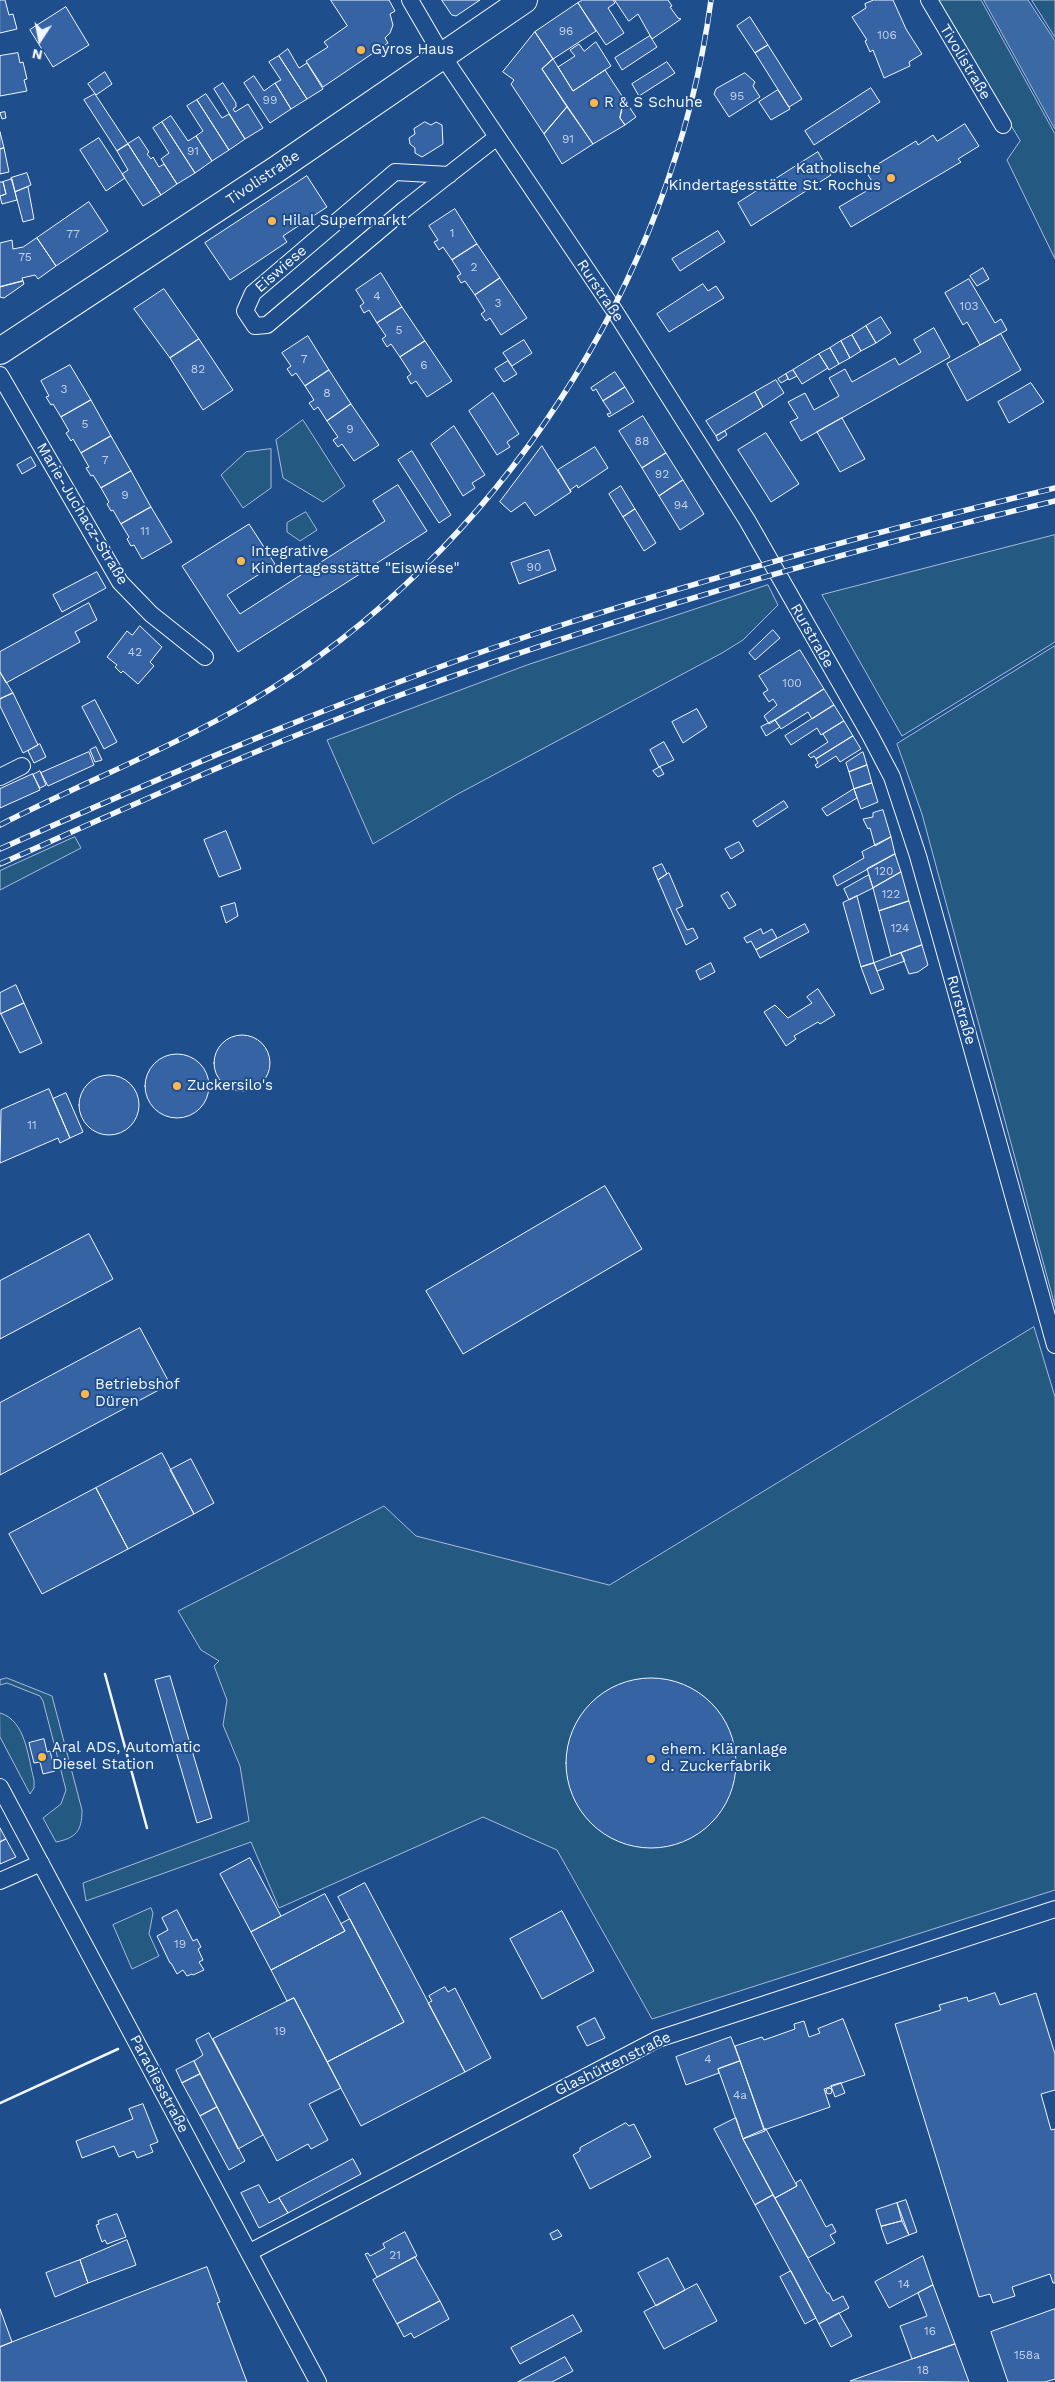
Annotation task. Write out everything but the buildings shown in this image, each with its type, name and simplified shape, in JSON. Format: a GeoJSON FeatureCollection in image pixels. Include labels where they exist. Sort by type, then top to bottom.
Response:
{"type":"FeatureCollection","features":[{"type":"Feature","properties":{"kind":"main road","name":"Tivolistraße"},"geometry":{"type":"LineString","coordinates":[[0,351],[277,169],[524,0]]}},
{"type":"Feature","properties":{"kind":"street","name":"Rurstraße"},"geometry":{"type":"LineString","coordinates":[[410,0],[442,55],[614,310],[746,520],[870,735],[892,778],[918,856],[1055,1345]]}},
{"type":"Feature","properties":{"kind":"street","name":"Tivolistraße"},"geometry":{"type":"LineString","coordinates":[[929,0],[1003,125]]}},
{"type":"Feature","properties":{"kind":"street","name":"Eiswiese"},"geometry":{"type":"LineString","coordinates":[[448,175],[395,172],[253,292],[245,311],[254,326],[267,326],[448,175],[497,137]]}},
{"type":"Feature","properties":{"kind":"street","name":"Marie-Juchacz-Straße"},"geometry":{"type":"LineString","coordinates":[[0,375],[120,582],[151,614],[205,657]]}},
{"type":"Feature","properties":{"kind":"street"},"geometry":{"type":"LineString","coordinates":[[0,777],[22,766]]}},
{"type":"Feature","properties":{"kind":"street","name":"Paradiesstraße"},"geometry":{"type":"LineString","coordinates":[[0,1787],[318,2382]]}},
{"type":"Feature","properties":{"kind":"street"},"geometry":{"type":"LineString","coordinates":[[0,1882],[41,1863]]}},
{"type":"Feature","properties":{"kind":"street","name":"Glashüttenstraße"},"geometry":{"type":"LineString","coordinates":[[250,2252],[658,2039],[1055,1909]]}},
{"type":"Feature","properties":{"kind":"shaded area"},"geometry":{"type":"Polygon","coordinates":[[[936,0],[981,0],[1055,134],[1055,259],[1007,160],[1020,141],[936,0]]]}},
{"type":"Feature","properties":{"kind":"shaded area"},"geometry":{"type":"Polygon","coordinates":[[[984,0],[1028,0],[1055,41],[1055,129],[984,0]]]}},
{"type":"Feature","properties":{"kind":"shaded area"},"geometry":{"type":"Polygon","coordinates":[[[1032,0],[1055,0],[1055,37],[1032,0]]]}},
{"type":"Feature","properties":{"kind":"shaded area"},"geometry":{"type":"Polygon","coordinates":[[[303,420],[345,486],[323,502],[283,478],[276,440],[303,420]]]}},
{"type":"Feature","properties":{"kind":"shaded area"},"geometry":{"type":"Polygon","coordinates":[[[271,449],[271,488],[243,508],[221,475],[246,452],[271,449]]]}},
{"type":"Feature","properties":{"kind":"shaded area"},"geometry":{"type":"Polygon","coordinates":[[[306,512],[317,530],[300,541],[287,532],[287,523],[306,512]]]}},
{"type":"Feature","properties":{"kind":"shaded area"},"geometry":{"type":"Polygon","coordinates":[[[1055,535],[1055,642],[902,736],[822,595],[1055,535]]]}},
{"type":"Feature","properties":{"kind":"shaded area"},"geometry":{"type":"Polygon","coordinates":[[[768,585],[778,605],[743,640],[456,795],[373,844],[327,740],[527,665],[768,585]]]}},
{"type":"Feature","properties":{"kind":"shaded area"},"geometry":{"type":"Polygon","coordinates":[[[1055,646],[1055,1306],[922,814],[897,744],[1055,646]]]}},
{"type":"Feature","properties":{"kind":"shaded area"},"geometry":{"type":"Polygon","coordinates":[[[75,837],[81,848],[0,890],[0,871],[75,837]]]}},
{"type":"Feature","properties":{"kind":"shaded area"},"geometry":{"type":"Polygon","coordinates":[[[1034,1327],[1055,1397],[1055,1890],[652,2019],[557,1850],[483,1817],[279,1908],[251,1842],[86,1901],[83,1883],[249,1821],[240,1766],[223,1725],[227,1700],[214,1666],[219,1661],[201,1650],[178,1611],[384,1506],[416,1536],[609,1585],[1034,1327]]]}},
{"type":"Feature","properties":{"kind":"shaded area"},"geometry":{"type":"Polygon","coordinates":[[[7,1678],[52,1696],[82,1810],[79,1828],[73,1836],[63,1840],[56,1842],[43,1818],[61,1804],[66,1790],[43,1701],[40,1696],[7,1683],[0,1685],[0,1680],[7,1678]]]}},
{"type":"Feature","properties":{"kind":"shaded area"},"geometry":{"type":"Polygon","coordinates":[[[0,1713],[9,1717],[21,1731],[34,1780],[34,1788],[30,1794],[0,1737],[0,1713]]]}},
{"type":"Feature","properties":{"kind":"shaded area"},"geometry":{"type":"Polygon","coordinates":[[[151,1908],[153,1913],[149,1934],[159,1956],[132,1969],[113,1925],[151,1908]]]}},
{"type":"Feature","properties":{"kind":"railway"},"geometry":{"type":"LineString","coordinates":[[0,825],[191,734],[253,700],[341,639],[423,568],[496,488],[560,401],[614,307],[658,208],[690,105],[711,0]]}},
{"type":"Feature","properties":{"kind":"railway"},"geometry":{"type":"LineString","coordinates":[[0,849],[140,787],[281,728],[496,647],[628,604],[750,568],[1055,488]]}},
{"type":"Feature","properties":{"kind":"railway"},"geometry":{"type":"LineString","coordinates":[[0,864],[257,751],[414,690],[493,662],[732,586],[893,542],[1055,501]]}},
{"type":"Feature","properties":{"kind":"wall"},"geometry":{"type":"LineString","coordinates":[[105,1674],[147,1828]]}},
{"type":"Feature","properties":{"kind":"wall"},"geometry":{"type":"LineString","coordinates":[[0,2103],[118,2049]]}},
{"type":"Feature","properties":{"kind":"place","name":"Gyros Haus"},"geometry":{"type":"Point","coordinates":[361,50]}},
{"type":"Feature","properties":{"kind":"place","name":"R & S Schuhe"},"geometry":{"type":"Point","coordinates":[594,103]}},
{"type":"Feature","properties":{"kind":"place","name":"Katholische Kindertagesstätte St. Rochus"},"geometry":{"type":"Point","coordinates":[891,178]}},
{"type":"Feature","properties":{"kind":"place","name":"Hilal Supermarkt"},"geometry":{"type":"Point","coordinates":[272,221]}},
{"type":"Feature","properties":{"kind":"place","name":"Integrative Kindertagesstätte \"Eiswiese\""},"geometry":{"type":"Point","coordinates":[241,561]}},
{"type":"Feature","properties":{"kind":"place","name":"Zuckersilo's"},"geometry":{"type":"Point","coordinates":[177,1086]}},
{"type":"Feature","properties":{"kind":"place","name":"Betriebshof Düren"},"geometry":{"type":"Point","coordinates":[85,1394]}},
{"type":"Feature","properties":{"kind":"place","name":"Aral ADS, Automatic Diesel Station"},"geometry":{"type":"Point","coordinates":[42,1757]}},
{"type":"Feature","properties":{"kind":"place","name":"ehem. Kläranlage d. Zuckerfabrik"},"geometry":{"type":"Point","coordinates":[651,1759]}}]}
